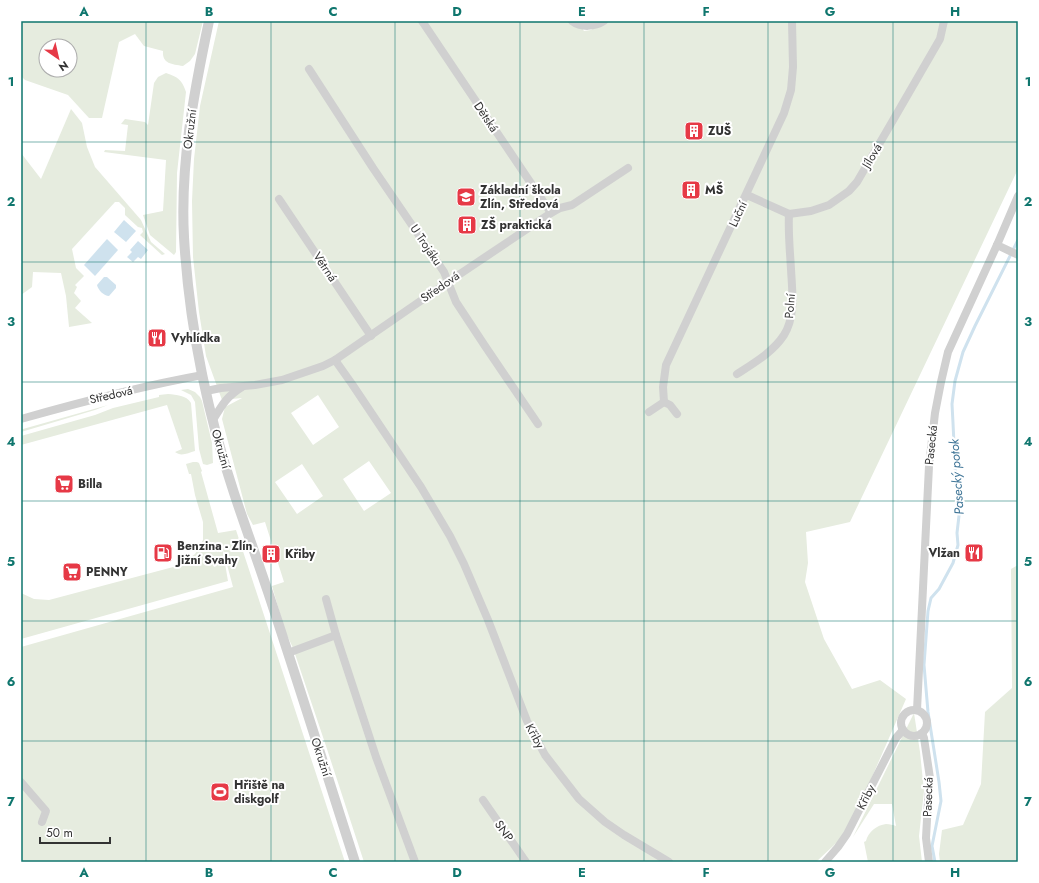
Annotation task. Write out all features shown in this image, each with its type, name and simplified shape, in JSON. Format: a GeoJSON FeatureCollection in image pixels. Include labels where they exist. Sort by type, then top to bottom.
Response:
{"type":"FeatureCollection","features":[{"type":"Feature","properties":{"kind":"street","name":"Okružní"},"geometry":{"type":"LineString","coordinates":[[209,21],[189,127],[185,165],[184,236],[190,302],[206,391],[234,492],[288,653],[355,862]]}},
{"type":"Feature","properties":{"kind":"street","name":"Dětská"},"geometry":{"type":"LineString","coordinates":[[422,21],[551,213]]}},
{"type":"Feature","properties":{"kind":"street"},"geometry":{"type":"LineString","coordinates":[[572,21],[575,24],[587,26],[600,24],[604,21]]}},
{"type":"Feature","properties":{"kind":"street","name":"Luční"},"geometry":{"type":"LineString","coordinates":[[664,402],[663,387],[666,365],[747,195],[784,113],[791,90],[793,67],[792,21]]}},
{"type":"Feature","properties":{"kind":"street","name":"Jílová"},"geometry":{"type":"LineString","coordinates":[[789,214],[810,211],[829,204],[849,191],[857,182],[940,39],[944,21]]}},
{"type":"Feature","properties":{"kind":"street","name":"U Trojáku"},"geometry":{"type":"LineString","coordinates":[[309,69],[444,272],[456,302],[538,424]]}},
{"type":"Feature","properties":{"kind":"street","name":"Středová"},"geometry":{"type":"LineString","coordinates":[[206,391],[282,380],[323,366],[335,360],[551,213],[560,208],[572,206],[628,168]]}},
{"type":"Feature","properties":{"kind":"street"},"geometry":{"type":"LineString","coordinates":[[747,195],[789,214]]}},
{"type":"Feature","properties":{"kind":"street","name":"Pasecká"},"geometry":{"type":"LineString","coordinates":[[929,862],[926,838],[930,778],[922,733],[926,726],[926,718],[917,710],[929,466],[935,413],[948,352],[998,245],[1018,196]]}},
{"type":"Feature","properties":{"kind":"street","name":"Větrná"},"geometry":{"type":"LineString","coordinates":[[279,199],[371,336]]}},
{"type":"Feature","properties":{"kind":"street","name":"Polní"},"geometry":{"type":"LineString","coordinates":[[737,374],[775,346],[784,335],[790,323],[792,299],[789,214]]}},
{"type":"Feature","properties":{"kind":"street"},"geometry":{"type":"LineString","coordinates":[[998,245],[1018,255]]}},
{"type":"Feature","properties":{"kind":"street","name":"Křiby"},"geometry":{"type":"LineString","coordinates":[[335,360],[421,487],[450,536],[464,564],[488,620],[527,721],[545,755],[579,799],[605,822],[669,862]]}},
{"type":"Feature","properties":{"kind":"street","name":"Středová"},"geometry":{"type":"LineString","coordinates":[[21,419],[75,403],[203,375]]}},
{"type":"Feature","properties":{"kind":"street","name":"Středová"},"geometry":{"type":"LineString","coordinates":[[213,420],[226,400],[234,392],[244,386]]}},
{"type":"Feature","properties":{"kind":"street"},"geometry":{"type":"LineString","coordinates":[[649,412],[664,402],[670,405],[677,414]]}},
{"type":"Feature","properties":{"kind":"street"},"geometry":{"type":"LineString","coordinates":[[326,599],[336,635],[376,757],[415,862]]}},
{"type":"Feature","properties":{"kind":"street"},"geometry":{"type":"LineString","coordinates":[[288,653],[336,635]]}},
{"type":"Feature","properties":{"kind":"street"},"geometry":{"type":"LineString","coordinates":[[917,710],[912,710],[905,714],[901,722],[903,730],[910,735],[914,736],[922,733]]}},
{"type":"Feature","properties":{"kind":"street","name":"Křiby"},"geometry":{"type":"LineString","coordinates":[[825,862],[847,834],[896,738],[903,730]]}},
{"type":"Feature","properties":{"kind":"street"},"geometry":{"type":"LineString","coordinates":[[21,782],[46,811],[42,822]]}},
{"type":"Feature","properties":{"kind":"street","name":"SNP"},"geometry":{"type":"LineString","coordinates":[[483,800],[526,862]]}},
{"type":"Feature","properties":{"kind":"shaded area"},"geometry":{"type":"Polygon","coordinates":[[[21,21],[203,21],[195,54],[190,61],[183,66],[168,63],[164,59],[163,51],[144,46],[135,34],[119,42],[102,118],[89,118],[68,95],[25,80],[21,76],[21,21]]]}},
{"type":"Feature","properties":{"kind":"shaded area"},"geometry":{"type":"Polygon","coordinates":[[[219,21],[577,21],[584,31],[591,30],[603,21],[1018,21],[1018,169],[850,522],[806,532],[808,563],[805,582],[824,639],[852,689],[880,680],[906,699],[848,832],[816,862],[364,862],[293,648],[285,631],[272,586],[284,582],[265,522],[253,525],[247,514],[222,419],[225,407],[242,398],[222,400],[206,356],[199,312],[193,257],[192,201],[194,159],[200,106],[219,21]],[[318,395],[291,413],[313,445],[339,427],[318,395]],[[369,461],[343,479],[364,511],[391,493],[369,461]],[[302,464],[275,482],[297,514],[323,496],[302,464]]]}},
{"type":"Feature","properties":{"kind":"shaded area"},"geometry":{"type":"Polygon","coordinates":[[[166,73],[179,80],[186,92],[177,173],[176,252],[174,255],[150,235],[143,215],[163,211],[166,160],[104,152],[105,150],[125,151],[128,125],[121,124],[125,119],[145,122],[148,125],[154,83],[158,77],[166,73]]]}},
{"type":"Feature","properties":{"kind":"shaded area"},"geometry":{"type":"Polygon","coordinates":[[[71,109],[82,123],[87,147],[95,167],[141,220],[151,242],[165,254],[162,255],[140,235],[143,232],[142,228],[138,227],[125,215],[125,208],[119,202],[115,202],[72,249],[76,268],[84,276],[75,285],[77,287],[74,293],[81,301],[75,308],[92,323],[69,327],[66,296],[61,273],[33,272],[32,287],[21,295],[21,153],[41,179],[71,109]]]}},
{"type":"Feature","properties":{"kind":"shaded area"},"geometry":{"type":"Polygon","coordinates":[[[188,389],[195,392],[202,401],[212,443],[213,463],[207,465],[203,464],[199,449],[195,402],[191,395],[181,390],[188,389]]]}},
{"type":"Feature","properties":{"kind":"shaded area"},"geometry":{"type":"Polygon","coordinates":[[[168,394],[187,398],[191,403],[195,451],[187,454],[175,452],[182,449],[167,405],[21,445],[21,436],[95,415],[113,408],[159,397],[159,395],[168,394]]]}},
{"type":"Feature","properties":{"kind":"shaded area"},"geometry":{"type":"Polygon","coordinates":[[[108,405],[95,410],[21,432],[21,429],[108,405]]]}},
{"type":"Feature","properties":{"kind":"shaded area","name":"Hřiště na diskgolf"},"geometry":{"type":"Polygon","coordinates":[[[193,462],[199,463],[202,471],[201,472],[218,533],[236,530],[345,862],[21,862],[21,647],[233,587],[222,546],[228,581],[21,639],[21,593],[34,599],[49,600],[177,566],[195,554],[203,540],[203,522],[195,495],[191,474],[189,474],[186,464],[193,462]]]}},
{"type":"Feature","properties":{"kind":"shaded area"},"geometry":{"type":"Polygon","coordinates":[[[1018,565],[1018,862],[940,862],[939,854],[942,830],[963,825],[981,784],[985,712],[1012,688],[1011,569],[1018,565]]]}},
{"type":"Feature","properties":{"kind":"shaded area"},"geometry":{"type":"Polygon","coordinates":[[[914,713],[924,791],[919,836],[922,862],[868,862],[864,842],[871,832],[876,827],[886,824],[896,826],[892,804],[874,804],[853,837],[914,713]]]}},
{"type":"Feature","properties":{"kind":"water"},"geometry":{"type":"Polygon","coordinates":[[[124,220],[136,231],[126,242],[114,232],[124,220]]]}},
{"type":"Feature","properties":{"kind":"water"},"geometry":{"type":"Polygon","coordinates":[[[107,239],[118,250],[95,276],[84,265],[107,239]]]}},
{"type":"Feature","properties":{"kind":"water"},"geometry":{"type":"Polygon","coordinates":[[[138,241],[148,250],[141,259],[138,257],[133,262],[127,257],[132,252],[130,250],[138,241]]]}},
{"type":"Feature","properties":{"kind":"water"},"geometry":{"type":"Polygon","coordinates":[[[104,277],[107,277],[116,285],[116,288],[109,296],[105,295],[97,285],[104,277]]]}},
{"type":"Feature","properties":{"kind":"waterway","name":"Pasecký potok"},"geometry":{"type":"LineString","coordinates":[[935,862],[932,846],[941,801],[928,712],[924,665],[928,611],[931,598],[939,589],[953,563],[958,545],[957,533],[960,507],[956,486],[952,404],[955,381],[963,352],[1018,240]]}},
{"type":"Feature","properties":{"kind":"place","name":"ZUŠ"},"geometry":{"type":"Point","coordinates":[694,131]}},
{"type":"Feature","properties":{"kind":"place","name":"MŠ"},"geometry":{"type":"Point","coordinates":[691,190]}},
{"type":"Feature","properties":{"kind":"place","name":"Základní škola Zlín, Středová"},"geometry":{"type":"Point","coordinates":[466,197]}},
{"type":"Feature","properties":{"kind":"place","name":"ZŠ praktická"},"geometry":{"type":"Point","coordinates":[467,225]}},
{"type":"Feature","properties":{"kind":"place","name":"Vyhlídka"},"geometry":{"type":"Point","coordinates":[157,338]}},
{"type":"Feature","properties":{"kind":"place","name":"Billa"},"geometry":{"type":"Point","coordinates":[64,484]}},
{"type":"Feature","properties":{"kind":"place","name":"Benzina - Zlín, Jižní Svahy"},"geometry":{"type":"Point","coordinates":[163,553]}},
{"type":"Feature","properties":{"kind":"place","name":"Vlžan"},"geometry":{"type":"Point","coordinates":[974,553]}},
{"type":"Feature","properties":{"kind":"place","name":"Křiby"},"geometry":{"type":"Point","coordinates":[271,554]}},
{"type":"Feature","properties":{"kind":"place","name":"PENNY"},"geometry":{"type":"Point","coordinates":[72,572]}},
{"type":"Feature","properties":{"kind":"place","name":"Hřiště na diskgolf"},"geometry":{"type":"Point","coordinates":[220,792]}}]}
